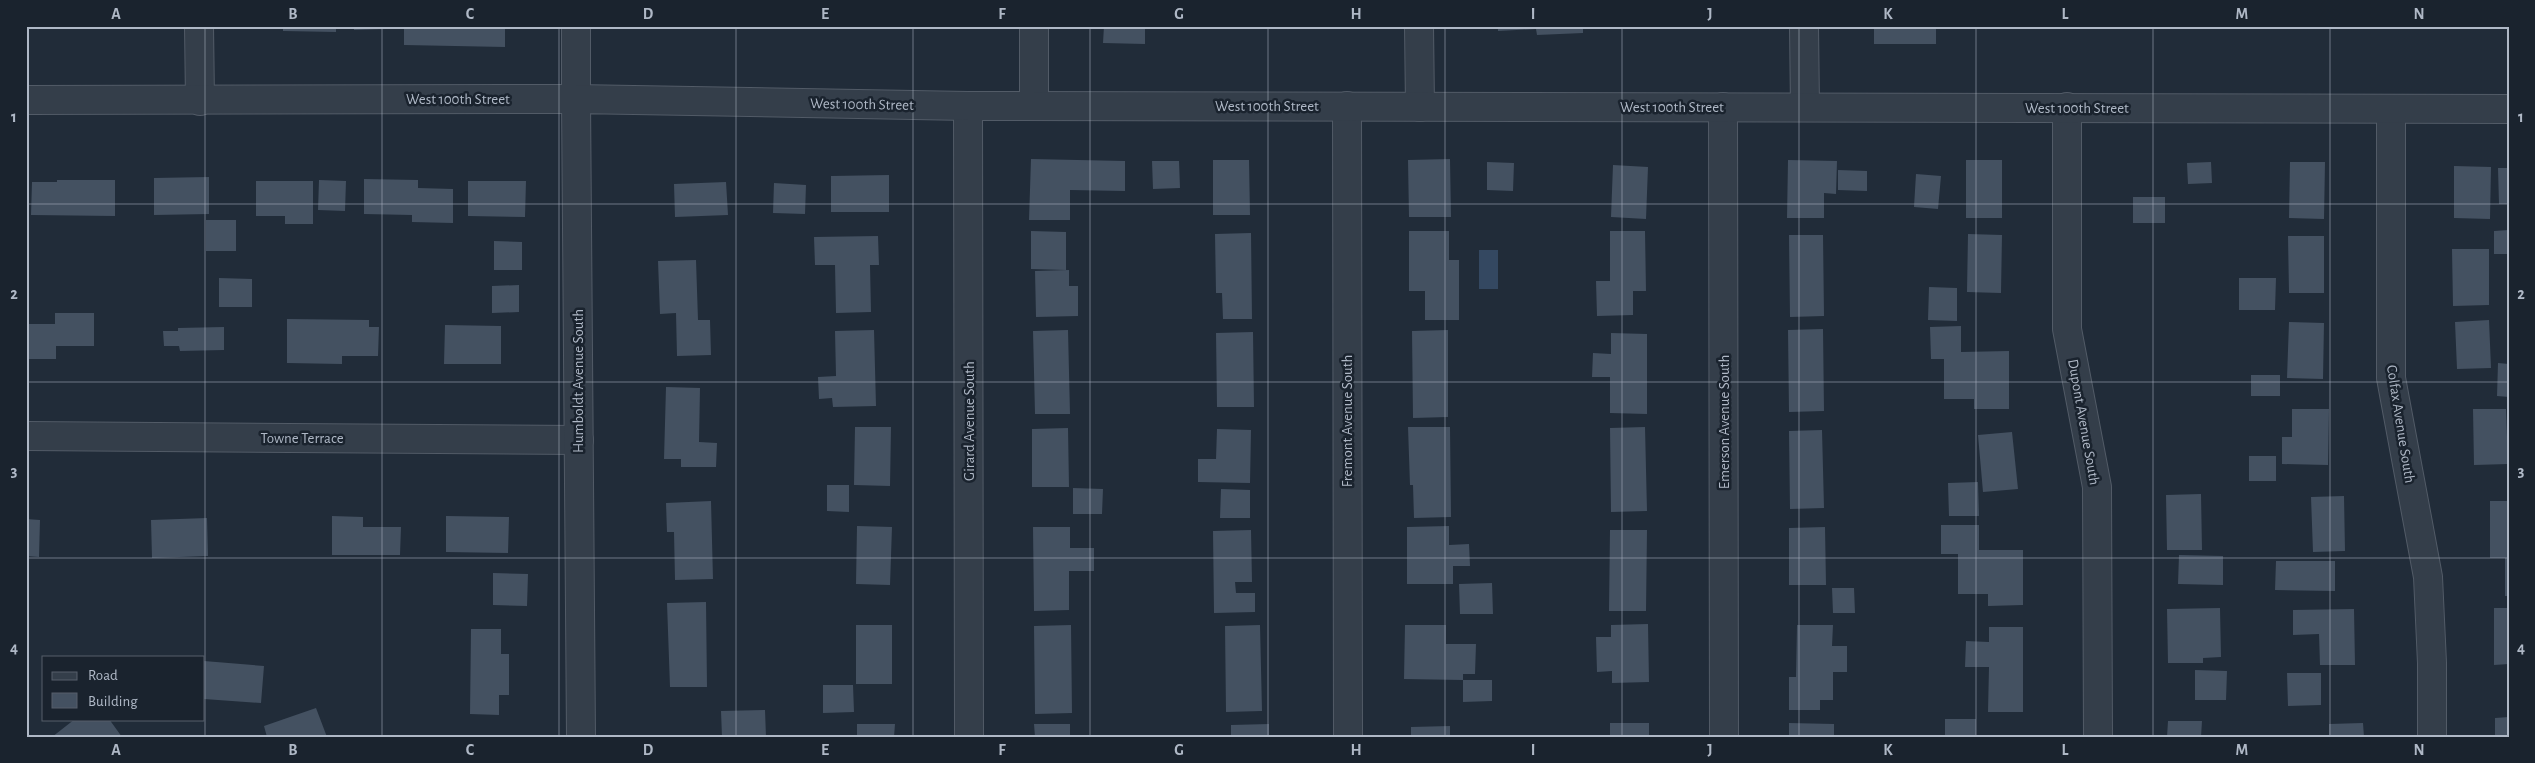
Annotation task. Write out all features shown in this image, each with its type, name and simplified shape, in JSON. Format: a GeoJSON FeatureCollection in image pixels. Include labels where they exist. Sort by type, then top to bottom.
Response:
{"type":"FeatureCollection","features":[{"type":"Feature","properties":{"kind":"street"},"geometry":{"type":"LineString","coordinates":[[199,26],[200,101]]}},
{"type":"Feature","properties":{"kind":"street","name":"Humboldt Avenue South"},"geometry":{"type":"LineString","coordinates":[[576,26],[580,737]]}},
{"type":"Feature","properties":{"kind":"street"},"geometry":{"type":"LineString","coordinates":[[1034,26],[1034,106]]}},
{"type":"Feature","properties":{"kind":"street"},"geometry":{"type":"LineString","coordinates":[[1419,26],[1420,108]]}},
{"type":"Feature","properties":{"kind":"street"},"geometry":{"type":"LineString","coordinates":[[1804,26],[1805,108]]}},
{"type":"Feature","properties":{"kind":"street","name":"West 100th Street"},"geometry":{"type":"LineString","coordinates":[[26,100],[576,99],[968,106],[2509,109]]}},
{"type":"Feature","properties":{"kind":"street","name":"Girard Avenue South"},"geometry":{"type":"LineString","coordinates":[[968,106],[969,737]]}},
{"type":"Feature","properties":{"kind":"street","name":"Fremont Avenue South"},"geometry":{"type":"LineString","coordinates":[[1347,106],[1348,737]]}},
{"type":"Feature","properties":{"kind":"street","name":"Emerson Avenue South"},"geometry":{"type":"LineString","coordinates":[[1723,108],[1724,737]]}},
{"type":"Feature","properties":{"kind":"street","name":"Dupont Avenue South"},"geometry":{"type":"LineString","coordinates":[[2067,108],[2067,329],[2097,487],[2098,737]]}},
{"type":"Feature","properties":{"kind":"street","name":"Colfax Avenue South"},"geometry":{"type":"LineString","coordinates":[[2391,109],[2391,378],[2428,577],[2432,664],[2432,737]]}},
{"type":"Feature","properties":{"kind":"street","name":"Towne Terrace"},"geometry":{"type":"LineString","coordinates":[[26,436],[579,440]]}},
{"type":"Feature","properties":{"kind":"water"},"geometry":{"type":"Polygon","coordinates":[[[1479,250],[1498,250],[1498,289],[1479,289],[1479,250]]]}},
{"type":"Feature","properties":{"kind":"building"},"geometry":{"type":"Polygon","coordinates":[[[283,26],[336,26],[336,32],[283,31],[283,26]]]}},
{"type":"Feature","properties":{"kind":"building"},"geometry":{"type":"Polygon","coordinates":[[[354,26],[386,26],[386,29],[354,30],[354,26]]]}},
{"type":"Feature","properties":{"kind":"building"},"geometry":{"type":"Polygon","coordinates":[[[404,26],[505,26],[505,47],[404,45],[404,26]]]}},
{"type":"Feature","properties":{"kind":"building"},"geometry":{"type":"Polygon","coordinates":[[[1104,26],[1145,26],[1145,44],[1103,43],[1104,26]]]}},
{"type":"Feature","properties":{"kind":"building"},"geometry":{"type":"Polygon","coordinates":[[[1498,26],[1583,26],[1583,33],[1537,35],[1536,29],[1498,31],[1498,26]]]}},
{"type":"Feature","properties":{"kind":"building"},"geometry":{"type":"Polygon","coordinates":[[[1874,26],[1936,26],[1936,44],[1874,44],[1874,26]]]}},
{"type":"Feature","properties":{"kind":"building"},"geometry":{"type":"Polygon","coordinates":[[[1031,159],[1125,161],[1125,191],[1070,190],[1070,220],[1029,220],[1031,159]]]}},
{"type":"Feature","properties":{"kind":"building"},"geometry":{"type":"Polygon","coordinates":[[[1450,159],[1451,217],[1409,217],[1408,160],[1450,159]]]}},
{"type":"Feature","properties":{"kind":"building"},"geometry":{"type":"Polygon","coordinates":[[[1213,160],[1249,160],[1250,215],[1213,215],[1213,160]]]}},
{"type":"Feature","properties":{"kind":"building"},"geometry":{"type":"Polygon","coordinates":[[[1788,160],[1837,161],[1836,194],[1824,193],[1824,218],[1787,218],[1788,160]]]}},
{"type":"Feature","properties":{"kind":"building"},"geometry":{"type":"Polygon","coordinates":[[[1966,160],[2002,160],[2002,218],[1966,218],[1966,160]]]}},
{"type":"Feature","properties":{"kind":"building"},"geometry":{"type":"Polygon","coordinates":[[[1152,161],[1179,161],[1180,188],[1153,189],[1152,161]]]}},
{"type":"Feature","properties":{"kind":"building"},"geometry":{"type":"Polygon","coordinates":[[[1487,162],[1514,163],[1513,191],[1487,190],[1487,162]]]}},
{"type":"Feature","properties":{"kind":"building"},"geometry":{"type":"Polygon","coordinates":[[[2211,162],[2212,183],[2188,184],[2187,163],[2211,162]]]}},
{"type":"Feature","properties":{"kind":"building"},"geometry":{"type":"Polygon","coordinates":[[[2290,162],[2325,162],[2324,219],[2289,218],[2290,162]]]}},
{"type":"Feature","properties":{"kind":"building"},"geometry":{"type":"Polygon","coordinates":[[[1613,165],[1648,167],[1646,219],[1611,217],[1613,165]]]}},
{"type":"Feature","properties":{"kind":"building"},"geometry":{"type":"Polygon","coordinates":[[[2454,166],[2491,167],[2490,219],[2454,218],[2454,166]]]}},
{"type":"Feature","properties":{"kind":"building"},"geometry":{"type":"Polygon","coordinates":[[[2498,168],[2509,168],[2509,204],[2499,204],[2498,168]]]}},
{"type":"Feature","properties":{"kind":"building"},"geometry":{"type":"Polygon","coordinates":[[[1838,170],[1867,171],[1867,191],[1838,190],[1838,170]]]}},
{"type":"Feature","properties":{"kind":"building"},"geometry":{"type":"Polygon","coordinates":[[[1916,174],[1941,176],[1938,209],[1914,207],[1916,174]]]}},
{"type":"Feature","properties":{"kind":"building"},"geometry":{"type":"Polygon","coordinates":[[[889,175],[889,212],[831,212],[831,176],[889,175]]]}},
{"type":"Feature","properties":{"kind":"building"},"geometry":{"type":"Polygon","coordinates":[[[209,177],[209,214],[154,215],[154,178],[209,177]]]}},
{"type":"Feature","properties":{"kind":"building"},"geometry":{"type":"Polygon","coordinates":[[[364,179],[418,180],[418,188],[453,189],[453,223],[412,222],[412,215],[364,214],[364,179]]]}},
{"type":"Feature","properties":{"kind":"building"},"geometry":{"type":"Polygon","coordinates":[[[57,180],[115,180],[115,216],[31,215],[32,182],[57,182],[57,180]]]}},
{"type":"Feature","properties":{"kind":"building"},"geometry":{"type":"Polygon","coordinates":[[[319,180],[346,181],[345,211],[318,210],[319,180]]]}},
{"type":"Feature","properties":{"kind":"building"},"geometry":{"type":"Polygon","coordinates":[[[256,181],[313,181],[313,224],[285,224],[285,216],[256,216],[256,181]]]}},
{"type":"Feature","properties":{"kind":"building"},"geometry":{"type":"Polygon","coordinates":[[[468,181],[526,181],[525,217],[468,216],[468,181]]]}},
{"type":"Feature","properties":{"kind":"building"},"geometry":{"type":"Polygon","coordinates":[[[726,182],[728,215],[675,217],[674,184],[726,182]]]}},
{"type":"Feature","properties":{"kind":"building"},"geometry":{"type":"Polygon","coordinates":[[[774,183],[806,185],[805,214],[773,213],[774,183]]]}},
{"type":"Feature","properties":{"kind":"building"},"geometry":{"type":"Polygon","coordinates":[[[2133,197],[2165,197],[2165,223],[2133,223],[2133,197]]]}},
{"type":"Feature","properties":{"kind":"building"},"geometry":{"type":"Polygon","coordinates":[[[206,220],[236,220],[236,251],[206,251],[206,220]]]}},
{"type":"Feature","properties":{"kind":"building"},"geometry":{"type":"Polygon","coordinates":[[[2509,230],[2509,254],[2494,254],[2494,231],[2509,230]]]}},
{"type":"Feature","properties":{"kind":"building"},"geometry":{"type":"Polygon","coordinates":[[[1031,231],[1066,232],[1066,270],[1031,269],[1031,231]]]}},
{"type":"Feature","properties":{"kind":"building"},"geometry":{"type":"Polygon","coordinates":[[[1409,231],[1449,231],[1449,260],[1459,260],[1459,320],[1425,320],[1425,291],[1409,291],[1409,231]]]}},
{"type":"Feature","properties":{"kind":"building"},"geometry":{"type":"Polygon","coordinates":[[[1610,231],[1645,231],[1646,291],[1633,291],[1633,315],[1597,316],[1596,281],[1610,281],[1610,231]]]}},
{"type":"Feature","properties":{"kind":"building"},"geometry":{"type":"Polygon","coordinates":[[[1251,233],[1252,319],[1223,319],[1222,293],[1216,293],[1215,234],[1251,233]]]}},
{"type":"Feature","properties":{"kind":"building"},"geometry":{"type":"Polygon","coordinates":[[[1968,234],[2002,235],[2001,293],[1967,292],[1968,234]]]}},
{"type":"Feature","properties":{"kind":"building"},"geometry":{"type":"Polygon","coordinates":[[[1789,235],[1823,235],[1824,316],[1790,317],[1789,235]]]}},
{"type":"Feature","properties":{"kind":"building"},"geometry":{"type":"Polygon","coordinates":[[[878,236],[879,265],[870,265],[871,312],[836,313],[835,265],[815,265],[814,237],[878,236]]]}},
{"type":"Feature","properties":{"kind":"building"},"geometry":{"type":"Polygon","coordinates":[[[2288,236],[2324,236],[2324,293],[2289,293],[2288,236]]]}},
{"type":"Feature","properties":{"kind":"building"},"geometry":{"type":"Polygon","coordinates":[[[494,241],[522,242],[522,270],[494,270],[494,241]]]}},
{"type":"Feature","properties":{"kind":"building"},"geometry":{"type":"Polygon","coordinates":[[[2452,249],[2489,249],[2489,305],[2453,306],[2452,249]]]}},
{"type":"Feature","properties":{"kind":"building"},"geometry":{"type":"Polygon","coordinates":[[[696,260],[698,320],[710,320],[711,355],[677,356],[676,313],[660,314],[658,261],[696,260]]]}},
{"type":"Feature","properties":{"kind":"building"},"geometry":{"type":"Polygon","coordinates":[[[1069,270],[1069,286],[1078,286],[1078,316],[1036,317],[1035,271],[1069,270]]]}},
{"type":"Feature","properties":{"kind":"building"},"geometry":{"type":"Polygon","coordinates":[[[219,278],[252,279],[252,307],[219,307],[219,278]]]}},
{"type":"Feature","properties":{"kind":"building"},"geometry":{"type":"Polygon","coordinates":[[[2239,278],[2276,278],[2275,310],[2239,310],[2239,278]]]}},
{"type":"Feature","properties":{"kind":"building"},"geometry":{"type":"Polygon","coordinates":[[[519,285],[519,312],[492,313],[492,286],[519,285]]]}},
{"type":"Feature","properties":{"kind":"building"},"geometry":{"type":"Polygon","coordinates":[[[1929,287],[1957,288],[1957,321],[1928,320],[1929,287]]]}},
{"type":"Feature","properties":{"kind":"building"},"geometry":{"type":"Polygon","coordinates":[[[55,313],[94,313],[94,346],[56,346],[56,359],[26,359],[26,324],[55,324],[55,313]]]}},
{"type":"Feature","properties":{"kind":"building"},"geometry":{"type":"Polygon","coordinates":[[[287,319],[369,320],[369,327],[379,327],[378,356],[342,356],[342,364],[287,363],[287,319]]]}},
{"type":"Feature","properties":{"kind":"building"},"geometry":{"type":"Polygon","coordinates":[[[2489,320],[2491,368],[2457,369],[2455,322],[2489,320]]]}},
{"type":"Feature","properties":{"kind":"building"},"geometry":{"type":"Polygon","coordinates":[[[2289,322],[2324,323],[2323,379],[2287,378],[2289,322]]]}},
{"type":"Feature","properties":{"kind":"building"},"geometry":{"type":"Polygon","coordinates":[[[445,325],[501,326],[501,364],[444,364],[445,325]]]}},
{"type":"Feature","properties":{"kind":"building"},"geometry":{"type":"Polygon","coordinates":[[[1961,326],[1961,352],[2009,351],[2009,409],[1974,409],[1974,399],[1944,399],[1944,359],[1931,359],[1930,327],[1961,326]]]}},
{"type":"Feature","properties":{"kind":"building"},"geometry":{"type":"Polygon","coordinates":[[[224,327],[224,350],[180,351],[179,346],[164,346],[163,331],[178,331],[178,328],[224,327]]]}},
{"type":"Feature","properties":{"kind":"building"},"geometry":{"type":"Polygon","coordinates":[[[1823,329],[1824,411],[1789,412],[1788,330],[1823,329]]]}},
{"type":"Feature","properties":{"kind":"building"},"geometry":{"type":"Polygon","coordinates":[[[874,330],[876,406],[833,407],[832,398],[819,399],[818,377],[836,376],[835,331],[874,330]]]}},
{"type":"Feature","properties":{"kind":"building"},"geometry":{"type":"Polygon","coordinates":[[[1068,330],[1070,414],[1035,414],[1033,331],[1068,330]]]}},
{"type":"Feature","properties":{"kind":"building"},"geometry":{"type":"Polygon","coordinates":[[[1448,330],[1448,417],[1413,418],[1412,331],[1448,330]]]}},
{"type":"Feature","properties":{"kind":"building"},"geometry":{"type":"Polygon","coordinates":[[[1253,332],[1254,407],[1217,407],[1216,333],[1253,332]]]}},
{"type":"Feature","properties":{"kind":"building"},"geometry":{"type":"Polygon","coordinates":[[[1611,333],[1647,334],[1647,414],[1610,413],[1610,377],[1592,377],[1593,353],[1611,354],[1611,333]]]}},
{"type":"Feature","properties":{"kind":"building"},"geometry":{"type":"Polygon","coordinates":[[[2498,363],[2509,364],[2509,397],[2497,396],[2498,363]]]}},
{"type":"Feature","properties":{"kind":"building"},"geometry":{"type":"Polygon","coordinates":[[[2251,375],[2280,375],[2280,396],[2251,396],[2251,375]]]}},
{"type":"Feature","properties":{"kind":"building"},"geometry":{"type":"Polygon","coordinates":[[[666,387],[700,388],[699,442],[717,443],[716,467],[681,467],[681,459],[664,459],[666,387]]]}},
{"type":"Feature","properties":{"kind":"building"},"geometry":{"type":"Polygon","coordinates":[[[2292,409],[2329,409],[2328,465],[2282,464],[2282,437],[2292,437],[2292,409]]]}},
{"type":"Feature","properties":{"kind":"building"},"geometry":{"type":"Polygon","coordinates":[[[2473,409],[2506,409],[2508,464],[2474,465],[2473,409]]]}},
{"type":"Feature","properties":{"kind":"building"},"geometry":{"type":"Polygon","coordinates":[[[855,427],[891,427],[890,486],[854,485],[855,427]]]}},
{"type":"Feature","properties":{"kind":"building"},"geometry":{"type":"Polygon","coordinates":[[[1408,427],[1450,427],[1451,517],[1414,518],[1413,485],[1410,485],[1408,427]]]}},
{"type":"Feature","properties":{"kind":"building"},"geometry":{"type":"Polygon","coordinates":[[[1645,427],[1647,511],[1611,512],[1610,428],[1645,427]]]}},
{"type":"Feature","properties":{"kind":"building"},"geometry":{"type":"Polygon","coordinates":[[[1068,428],[1069,487],[1032,487],[1032,429],[1068,428]]]}},
{"type":"Feature","properties":{"kind":"building"},"geometry":{"type":"Polygon","coordinates":[[[1217,429],[1251,430],[1250,483],[1198,482],[1198,459],[1216,459],[1217,429]]]}},
{"type":"Feature","properties":{"kind":"building"},"geometry":{"type":"Polygon","coordinates":[[[1822,430],[1824,508],[1790,509],[1789,431],[1822,430]]]}},
{"type":"Feature","properties":{"kind":"building"},"geometry":{"type":"Polygon","coordinates":[[[2012,432],[2018,489],[1983,492],[1978,435],[2012,432]]]}},
{"type":"Feature","properties":{"kind":"building"},"geometry":{"type":"Polygon","coordinates":[[[2249,456],[2276,456],[2276,481],[2249,481],[2249,456]]]}},
{"type":"Feature","properties":{"kind":"building"},"geometry":{"type":"Polygon","coordinates":[[[1978,482],[1979,516],[1949,516],[1948,483],[1978,482]]]}},
{"type":"Feature","properties":{"kind":"building"},"geometry":{"type":"Polygon","coordinates":[[[827,485],[849,485],[849,512],[827,511],[827,485]]]}},
{"type":"Feature","properties":{"kind":"building"},"geometry":{"type":"Polygon","coordinates":[[[1073,488],[1103,489],[1102,514],[1073,514],[1073,488]]]}},
{"type":"Feature","properties":{"kind":"building"},"geometry":{"type":"Polygon","coordinates":[[[1221,489],[1250,490],[1250,518],[1220,518],[1221,489]]]}},
{"type":"Feature","properties":{"kind":"building"},"geometry":{"type":"Polygon","coordinates":[[[2201,494],[2202,550],[2167,550],[2166,495],[2201,494]]]}},
{"type":"Feature","properties":{"kind":"building"},"geometry":{"type":"Polygon","coordinates":[[[2344,496],[2345,551],[2313,552],[2311,497],[2344,496]]]}},
{"type":"Feature","properties":{"kind":"building"},"geometry":{"type":"Polygon","coordinates":[[[711,501],[713,579],[675,580],[674,532],[667,532],[666,503],[711,501]]]}},
{"type":"Feature","properties":{"kind":"building"},"geometry":{"type":"Polygon","coordinates":[[[2490,501],[2509,501],[2509,596],[2505,596],[2505,558],[2490,558],[2490,501]]]}},
{"type":"Feature","properties":{"kind":"building"},"geometry":{"type":"Polygon","coordinates":[[[332,516],[363,517],[363,527],[401,527],[400,555],[332,555],[332,516]]]}},
{"type":"Feature","properties":{"kind":"building"},"geometry":{"type":"Polygon","coordinates":[[[446,516],[509,517],[508,553],[446,552],[446,516]]]}},
{"type":"Feature","properties":{"kind":"building"},"geometry":{"type":"Polygon","coordinates":[[[207,518],[208,556],[152,558],[151,520],[207,518]]]}},
{"type":"Feature","properties":{"kind":"building"},"geometry":{"type":"Polygon","coordinates":[[[26,519],[40,520],[39,557],[26,556],[26,519]]]}},
{"type":"Feature","properties":{"kind":"building"},"geometry":{"type":"Polygon","coordinates":[[[1941,525],[1979,525],[1979,550],[2023,550],[2023,605],[1988,606],[1988,594],[1958,594],[1958,554],[1941,554],[1941,525]]]}},
{"type":"Feature","properties":{"kind":"building"},"geometry":{"type":"Polygon","coordinates":[[[857,526],[892,527],[890,585],[856,584],[857,526]]]}},
{"type":"Feature","properties":{"kind":"building"},"geometry":{"type":"Polygon","coordinates":[[[1449,526],[1449,545],[1469,544],[1470,566],[1453,566],[1453,584],[1407,584],[1407,527],[1449,526]]]}},
{"type":"Feature","properties":{"kind":"building"},"geometry":{"type":"Polygon","coordinates":[[[1033,527],[1070,527],[1070,548],[1094,548],[1094,571],[1069,571],[1069,610],[1034,611],[1033,527]]]}},
{"type":"Feature","properties":{"kind":"building"},"geometry":{"type":"Polygon","coordinates":[[[1825,527],[1826,585],[1789,585],[1789,528],[1825,527]]]}},
{"type":"Feature","properties":{"kind":"building"},"geometry":{"type":"Polygon","coordinates":[[[1251,530],[1252,582],[1235,582],[1236,593],[1255,593],[1255,612],[1214,613],[1213,531],[1251,530]]]}},
{"type":"Feature","properties":{"kind":"building"},"geometry":{"type":"Polygon","coordinates":[[[1610,530],[1647,530],[1646,611],[1609,611],[1610,530]]]}},
{"type":"Feature","properties":{"kind":"building"},"geometry":{"type":"Polygon","coordinates":[[[2179,555],[2223,556],[2223,585],[2178,584],[2179,555]]]}},
{"type":"Feature","properties":{"kind":"building"},"geometry":{"type":"Polygon","coordinates":[[[2276,561],[2335,561],[2335,591],[2275,590],[2276,561]]]}},
{"type":"Feature","properties":{"kind":"building"},"geometry":{"type":"Polygon","coordinates":[[[493,573],[528,574],[527,606],[493,605],[493,573]]]}},
{"type":"Feature","properties":{"kind":"building"},"geometry":{"type":"Polygon","coordinates":[[[1492,583],[1493,614],[1460,614],[1459,584],[1492,583]]]}},
{"type":"Feature","properties":{"kind":"building"},"geometry":{"type":"Polygon","coordinates":[[[1832,588],[1854,588],[1855,613],[1833,613],[1832,588]]]}},
{"type":"Feature","properties":{"kind":"building"},"geometry":{"type":"Polygon","coordinates":[[[706,602],[707,687],[670,687],[667,603],[706,602]]]}},
{"type":"Feature","properties":{"kind":"building"},"geometry":{"type":"Polygon","coordinates":[[[2220,608],[2221,657],[2203,658],[2203,663],[2168,663],[2167,609],[2220,608]]]}},
{"type":"Feature","properties":{"kind":"building"},"geometry":{"type":"Polygon","coordinates":[[[2494,608],[2509,608],[2509,664],[2494,665],[2494,608]]]}},
{"type":"Feature","properties":{"kind":"building"},"geometry":{"type":"Polygon","coordinates":[[[2354,609],[2355,665],[2320,665],[2319,634],[2293,635],[2293,610],[2354,609]]]}},
{"type":"Feature","properties":{"kind":"building"},"geometry":{"type":"Polygon","coordinates":[[[1648,624],[1649,682],[1612,683],[1612,671],[1597,672],[1596,637],[1611,637],[1611,625],[1648,624]]]}},
{"type":"Feature","properties":{"kind":"building"},"geometry":{"type":"Polygon","coordinates":[[[856,625],[892,625],[892,684],[856,684],[856,625]]]}},
{"type":"Feature","properties":{"kind":"building"},"geometry":{"type":"Polygon","coordinates":[[[1071,625],[1072,713],[1035,714],[1034,626],[1071,625]]]}},
{"type":"Feature","properties":{"kind":"building"},"geometry":{"type":"Polygon","coordinates":[[[1260,625],[1262,711],[1226,712],[1225,626],[1260,625]]]}},
{"type":"Feature","properties":{"kind":"building"},"geometry":{"type":"Polygon","coordinates":[[[1405,625],[1446,625],[1446,644],[1476,644],[1475,674],[1463,674],[1463,680],[1404,679],[1405,625]]]}},
{"type":"Feature","properties":{"kind":"building"},"geometry":{"type":"Polygon","coordinates":[[[1797,625],[1833,625],[1832,646],[1847,646],[1847,672],[1833,672],[1833,700],[1820,700],[1820,710],[1789,710],[1789,677],[1796,677],[1797,625]]]}},
{"type":"Feature","properties":{"kind":"building"},"geometry":{"type":"Polygon","coordinates":[[[1989,627],[2023,627],[2023,712],[1988,712],[1989,667],[1965,667],[1966,641],[1989,642],[1989,627]]]}},
{"type":"Feature","properties":{"kind":"building"},"geometry":{"type":"Polygon","coordinates":[[[471,629],[501,629],[501,654],[509,654],[509,695],[499,695],[499,715],[470,714],[471,629]]]}},
{"type":"Feature","properties":{"kind":"building"},"geometry":{"type":"Polygon","coordinates":[[[205,661],[264,666],[261,703],[205,699],[205,661]]]}},
{"type":"Feature","properties":{"kind":"building"},"geometry":{"type":"Polygon","coordinates":[[[2195,670],[2227,671],[2226,700],[2195,700],[2195,670]]]}},
{"type":"Feature","properties":{"kind":"building"},"geometry":{"type":"Polygon","coordinates":[[[2287,673],[2321,673],[2321,705],[2288,706],[2287,673]]]}},
{"type":"Feature","properties":{"kind":"building"},"geometry":{"type":"Polygon","coordinates":[[[1463,680],[1492,680],[1492,701],[1463,702],[1463,680]]]}},
{"type":"Feature","properties":{"kind":"building"},"geometry":{"type":"Polygon","coordinates":[[[823,685],[853,685],[854,712],[823,713],[823,685]]]}},
{"type":"Feature","properties":{"kind":"building"},"geometry":{"type":"Polygon","coordinates":[[[316,708],[327,737],[267,737],[264,726],[316,708]]]}},
{"type":"Feature","properties":{"kind":"building"},"geometry":{"type":"Polygon","coordinates":[[[765,710],[766,737],[722,737],[721,711],[765,710]]]}},
{"type":"Feature","properties":{"kind":"building"},"geometry":{"type":"Polygon","coordinates":[[[2509,717],[2509,737],[2495,737],[2495,718],[2509,717]]]}},
{"type":"Feature","properties":{"kind":"building"},"geometry":{"type":"Polygon","coordinates":[[[1945,719],[1976,719],[1976,737],[1945,737],[1945,719]]]}},
{"type":"Feature","properties":{"kind":"building"},"geometry":{"type":"Polygon","coordinates":[[[74,720],[110,720],[122,737],[52,737],[74,720]]]}},
{"type":"Feature","properties":{"kind":"building"},"geometry":{"type":"Polygon","coordinates":[[[2168,721],[2202,721],[2201,737],[2167,737],[2168,721]]]}},
{"type":"Feature","properties":{"kind":"building"},"geometry":{"type":"Polygon","coordinates":[[[1610,723],[1649,723],[1649,737],[1610,737],[1610,723]]]}},
{"type":"Feature","properties":{"kind":"building"},"geometry":{"type":"Polygon","coordinates":[[[1789,723],[1834,724],[1834,737],[1789,737],[1789,723]]]}},
{"type":"Feature","properties":{"kind":"building"},"geometry":{"type":"Polygon","coordinates":[[[2363,723],[2364,737],[2329,737],[2329,724],[2363,723]]]}},
{"type":"Feature","properties":{"kind":"building"},"geometry":{"type":"Polygon","coordinates":[[[857,724],[895,724],[894,737],[857,737],[857,724]]]}},
{"type":"Feature","properties":{"kind":"building"},"geometry":{"type":"Polygon","coordinates":[[[1034,724],[1070,724],[1070,737],[1035,737],[1034,724]]]}},
{"type":"Feature","properties":{"kind":"building"},"geometry":{"type":"Polygon","coordinates":[[[1269,724],[1269,737],[1231,737],[1231,725],[1269,724]]]}},
{"type":"Feature","properties":{"kind":"building"},"geometry":{"type":"Polygon","coordinates":[[[1450,726],[1450,737],[1411,737],[1411,727],[1450,726]]]}}]}
